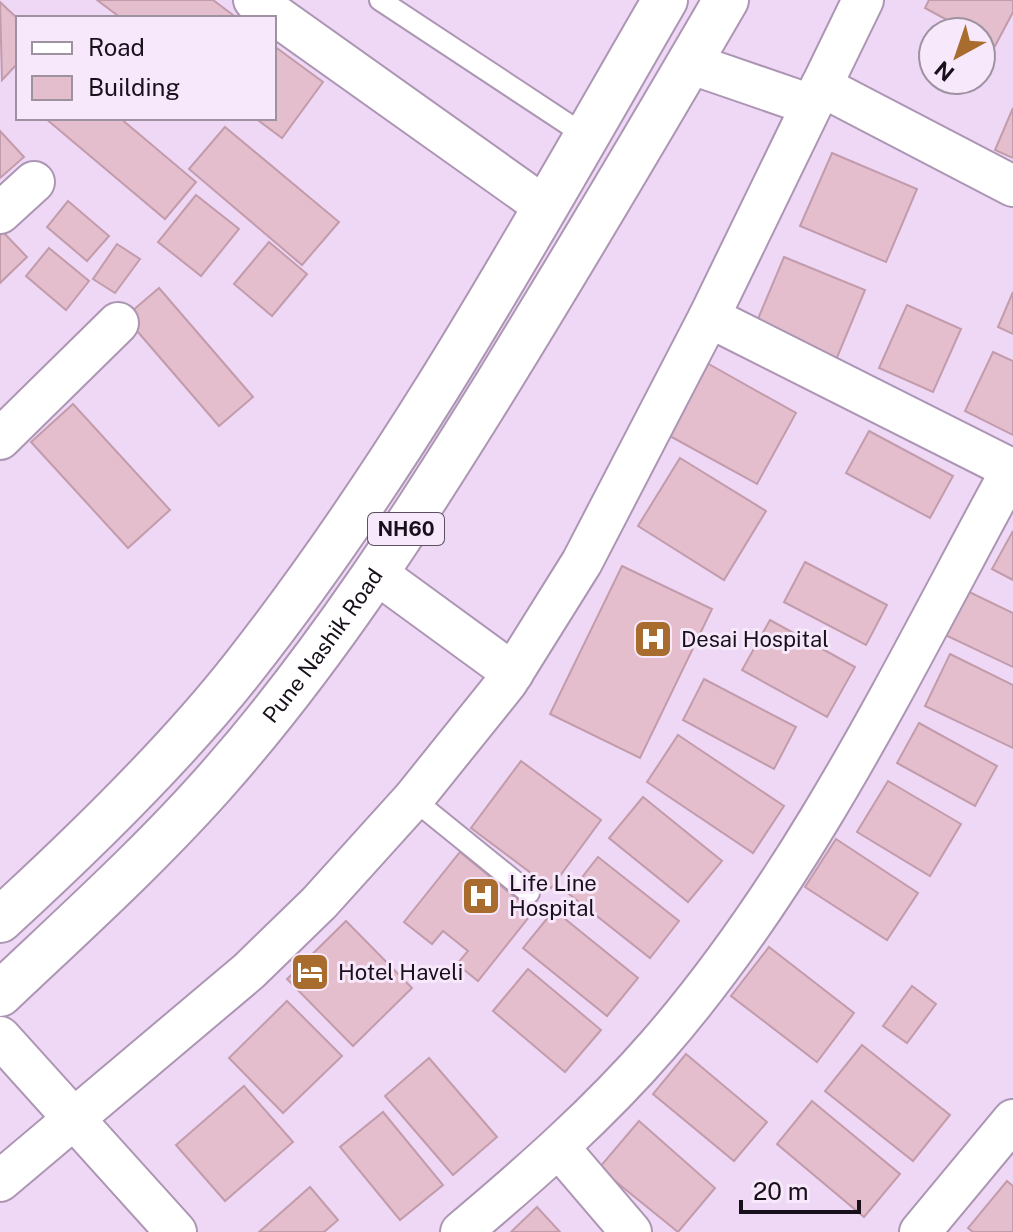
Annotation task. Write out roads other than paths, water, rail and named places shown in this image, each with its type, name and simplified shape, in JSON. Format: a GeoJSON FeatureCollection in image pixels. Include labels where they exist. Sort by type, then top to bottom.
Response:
{"type":"FeatureCollection","features":[{"type":"Feature","properties":{"kind":"highway","name":"NH60"},"geometry":{"type":"LineString","coordinates":[[0,920],[140,783],[241,671],[268,635],[398,451],[665,0]]}},
{"type":"Feature","properties":{"kind":"highway","name":"Pune Nashik Road"},"geometry":{"type":"LineString","coordinates":[[0,994],[149,852],[221,775],[326,645],[418,513],[567,271],[726,0]]}},
{"type":"Feature","properties":{"kind":"street"},"geometry":{"type":"LineString","coordinates":[[254,0],[545,207]]}},
{"type":"Feature","properties":{"kind":"street"},"geometry":{"type":"LineString","coordinates":[[0,1181],[249,971],[319,903],[413,799],[513,673],[582,562],[709,317],[863,0]]}},
{"type":"Feature","properties":{"kind":"street"},"geometry":{"type":"LineString","coordinates":[[689,63],[816,95],[1013,186]]}},
{"type":"Feature","properties":{"kind":"street"},"geometry":{"type":"LineString","coordinates":[[0,213],[34,182]]}},
{"type":"Feature","properties":{"kind":"street"},"geometry":{"type":"LineString","coordinates":[[461,1232],[560,1149],[659,1044],[759,910],[829,804],[1013,470],[709,317]]}},
{"type":"Feature","properties":{"kind":"street"},"geometry":{"type":"LineString","coordinates":[[0,439],[118,323]]}},
{"type":"Feature","properties":{"kind":"street"},"geometry":{"type":"LineString","coordinates":[[376,573],[513,673]]}},
{"type":"Feature","properties":{"kind":"street"},"geometry":{"type":"LineString","coordinates":[[0,1037],[176,1232]]}},
{"type":"Feature","properties":{"kind":"street"},"geometry":{"type":"LineString","coordinates":[[920,1232],[1013,1120]]}},
{"type":"Feature","properties":{"kind":"street"},"geometry":{"type":"LineString","coordinates":[[560,1149],[631,1232]]}},
{"type":"Feature","properties":{"kind":"lane"},"geometry":{"type":"LineString","coordinates":[[380,0],[586,136]]}},
{"type":"Feature","properties":{"kind":"lane"},"geometry":{"type":"LineString","coordinates":[[413,799],[529,893]]}},
{"type":"Feature","properties":{"kind":"place","name":"Desai Hospital"},"geometry":{"type":"Point","coordinates":[653,639]}},
{"type":"Feature","properties":{"kind":"place","name":"Life Line Hospital"},"geometry":{"type":"Point","coordinates":[481,896]}},
{"type":"Feature","properties":{"kind":"place","name":"Hotel Haveli"},"geometry":{"type":"Point","coordinates":[310,972]}}]}
